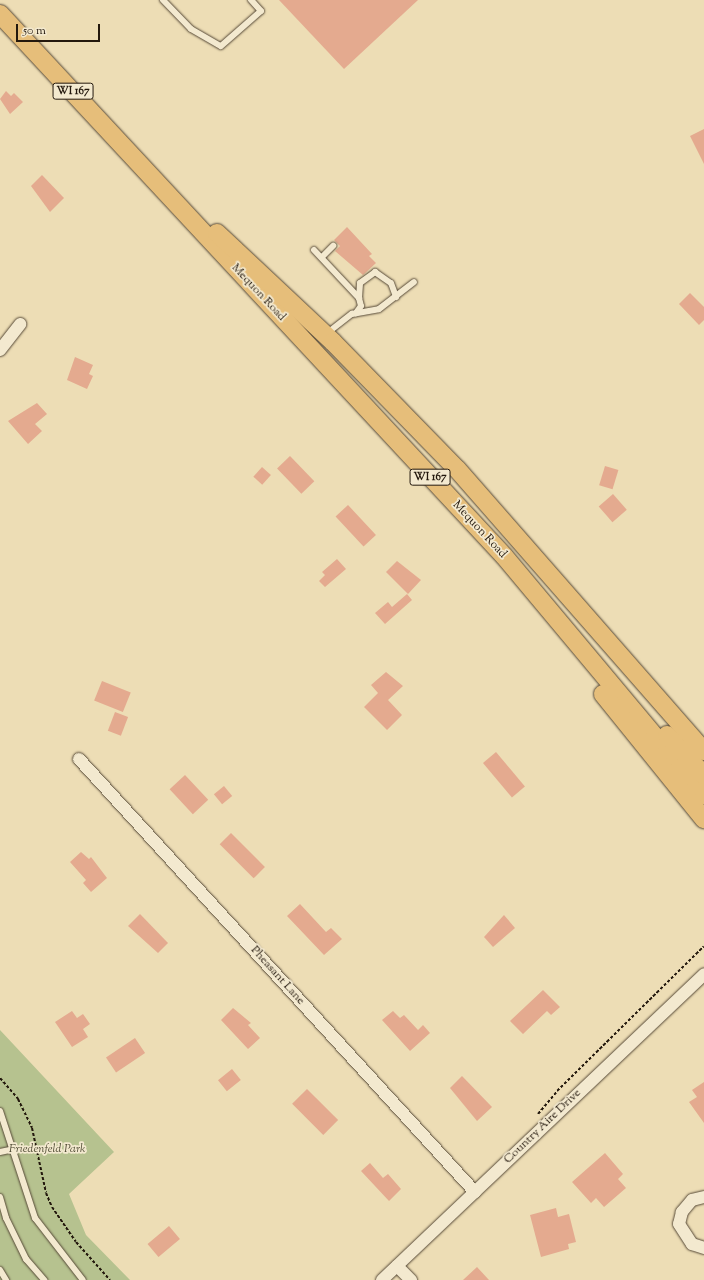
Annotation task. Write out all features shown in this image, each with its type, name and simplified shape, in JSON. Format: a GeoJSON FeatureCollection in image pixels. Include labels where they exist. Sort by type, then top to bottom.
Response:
{"type":"FeatureCollection","features":[{"type":"Feature","properties":{"kind":"main road","name":"Mequon Road"},"geometry":{"type":"LineString","coordinates":[[0,14],[145,169],[154,182],[499,550],[570,632],[601,674],[704,795]]}},
{"type":"Feature","properties":{"kind":"main road","name":"Mequon Road"},"geometry":{"type":"LineString","coordinates":[[145,169],[160,177],[325,335],[522,539],[704,751]]}},
{"type":"Feature","properties":{"kind":"main road"},"geometry":{"type":"LineString","coordinates":[[570,632],[580,659],[618,715],[704,819]]}},
{"type":"Feature","properties":{"kind":"main road"},"geometry":{"type":"LineString","coordinates":[[601,674],[633,698],[704,775]]}},
{"type":"Feature","properties":{"kind":"street"},"geometry":{"type":"LineString","coordinates":[[0,350],[20,324]]}},
{"type":"Feature","properties":{"kind":"street","name":"Pheasant Lane"},"geometry":{"type":"LineString","coordinates":[[79,759],[475,1192]]}},
{"type":"Feature","properties":{"kind":"street","name":"Country Aire Drive"},"geometry":{"type":"LineString","coordinates":[[382,1280],[704,974]]}},
{"type":"Feature","properties":{"kind":"street"},"geometry":{"type":"LineString","coordinates":[[704,1198],[692,1200],[682,1212],[679,1224],[692,1244],[704,1248]]}},
{"type":"Feature","properties":{"kind":"street"},"geometry":{"type":"LineString","coordinates":[[397,1266],[410,1280]]}},
{"type":"Feature","properties":{"kind":"lane"},"geometry":{"type":"LineString","coordinates":[[164,0],[191,29],[221,46],[261,11],[251,0]]}},
{"type":"Feature","properties":{"kind":"lane"},"geometry":{"type":"LineString","coordinates":[[322,258],[333,246]]}},
{"type":"Feature","properties":{"kind":"lane"},"geometry":{"type":"LineString","coordinates":[[314,250],[359,298]]}},
{"type":"Feature","properties":{"kind":"lane"},"geometry":{"type":"LineString","coordinates":[[356,313],[361,306],[359,298],[360,283],[375,272],[391,283],[396,297]]}},
{"type":"Feature","properties":{"kind":"lane"},"geometry":{"type":"LineString","coordinates":[[325,335],[343,319],[356,313],[379,309],[414,282]]}},
{"type":"Feature","properties":{"kind":"lane"},"geometry":{"type":"LineString","coordinates":[[0,1111],[14,1149],[35,1218],[83,1280]]}},
{"type":"Feature","properties":{"kind":"lane"},"geometry":{"type":"LineString","coordinates":[[0,1152],[14,1149]]}},
{"type":"Feature","properties":{"kind":"lane"},"geometry":{"type":"LineString","coordinates":[[0,1197],[6,1218],[26,1259],[44,1280]]}},
{"type":"Feature","properties":{"kind":"lane"},"geometry":{"type":"LineString","coordinates":[[0,1270],[6,1280]]}},
{"type":"Feature","properties":{"kind":"path"},"geometry":{"type":"LineString","coordinates":[[536,1117],[556,1091],[704,946]]}},
{"type":"Feature","properties":{"kind":"path"},"geometry":{"type":"LineString","coordinates":[[0,1078],[18,1099],[32,1128],[46,1192],[52,1207],[76,1242],[110,1280]]}},
{"type":"Feature","properties":{"kind":"green space","name":"Friedenfeld Park"},"geometry":{"type":"Polygon","coordinates":[[[0,1030],[114,1152],[69,1194],[86,1235],[130,1280],[0,1280],[0,1030]]]}},
{"type":"Feature","properties":{"kind":"building"},"geometry":{"type":"Polygon","coordinates":[[[279,0],[418,0],[344,69],[279,0]]]}},
{"type":"Feature","properties":{"kind":"building"},"geometry":{"type":"Polygon","coordinates":[[[6,91],[11,96],[14,93],[23,102],[10,114],[0,99],[6,91]]]}},
{"type":"Feature","properties":{"kind":"building"},"geometry":{"type":"Polygon","coordinates":[[[704,129],[704,164],[690,136],[704,129]]]}},
{"type":"Feature","properties":{"kind":"building"},"geometry":{"type":"Polygon","coordinates":[[[42,175],[64,198],[50,212],[31,186],[42,175]]]}},
{"type":"Feature","properties":{"kind":"building"},"geometry":{"type":"Polygon","coordinates":[[[347,227],[372,254],[369,256],[376,263],[363,275],[335,251],[340,246],[334,240],[347,227]]]}},
{"type":"Feature","properties":{"kind":"building"},"geometry":{"type":"Polygon","coordinates":[[[690,293],[704,307],[704,320],[699,325],[679,304],[690,293]]]}},
{"type":"Feature","properties":{"kind":"building"},"geometry":{"type":"Polygon","coordinates":[[[75,357],[93,365],[89,374],[93,376],[87,389],[67,380],[75,357]]]}},
{"type":"Feature","properties":{"kind":"building"},"geometry":{"type":"Polygon","coordinates":[[[37,403],[47,414],[35,424],[42,431],[28,444],[8,421],[37,403]]]}},
{"type":"Feature","properties":{"kind":"building"},"geometry":{"type":"Polygon","coordinates":[[[290,456],[314,481],[301,494],[277,469],[290,456]]]}},
{"type":"Feature","properties":{"kind":"building"},"geometry":{"type":"Polygon","coordinates":[[[605,466],[618,470],[613,489],[599,485],[605,466]]]}},
{"type":"Feature","properties":{"kind":"building"},"geometry":{"type":"Polygon","coordinates":[[[262,467],[271,475],[262,485],[253,477],[262,467]]]}},
{"type":"Feature","properties":{"kind":"building"},"geometry":{"type":"Polygon","coordinates":[[[613,494],[627,510],[612,522],[599,506],[613,494]]]}},
{"type":"Feature","properties":{"kind":"building"},"geometry":{"type":"Polygon","coordinates":[[[348,505],[376,535],[364,547],[336,517],[348,505]]]}},
{"type":"Feature","properties":{"kind":"building"},"geometry":{"type":"Polygon","coordinates":[[[337,559],[346,569],[325,587],[319,581],[325,575],[322,572],[337,559]]]}},
{"type":"Feature","properties":{"kind":"building"},"geometry":{"type":"Polygon","coordinates":[[[397,561],[421,580],[408,594],[386,572],[397,561]]]}},
{"type":"Feature","properties":{"kind":"building"},"geometry":{"type":"Polygon","coordinates":[[[407,594],[412,600],[385,624],[375,613],[388,602],[392,607],[407,594]]]}},
{"type":"Feature","properties":{"kind":"building"},"geometry":{"type":"Polygon","coordinates":[[[386,672],[403,686],[388,700],[402,715],[387,730],[364,707],[378,693],[371,685],[386,672]]]}},
{"type":"Feature","properties":{"kind":"building"},"geometry":{"type":"Polygon","coordinates":[[[102,681],[131,693],[123,712],[94,700],[102,681]]]}},
{"type":"Feature","properties":{"kind":"building"},"geometry":{"type":"Polygon","coordinates":[[[115,712],[128,717],[121,736],[108,731],[115,712]]]}},
{"type":"Feature","properties":{"kind":"building"},"geometry":{"type":"Polygon","coordinates":[[[496,752],[525,786],[512,797],[483,763],[496,752]]]}},
{"type":"Feature","properties":{"kind":"building"},"geometry":{"type":"Polygon","coordinates":[[[185,775],[208,800],[193,814],[170,789],[185,775]]]}},
{"type":"Feature","properties":{"kind":"building"},"geometry":{"type":"Polygon","coordinates":[[[224,786],[232,796],[222,804],[214,794],[224,786]]]}},
{"type":"Feature","properties":{"kind":"building"},"geometry":{"type":"Polygon","coordinates":[[[231,833],[265,867],[254,878],[220,844],[231,833]]]}},
{"type":"Feature","properties":{"kind":"building"},"geometry":{"type":"Polygon","coordinates":[[[81,852],[89,859],[91,857],[107,878],[91,892],[83,883],[86,880],[70,862],[81,852]]]}},
{"type":"Feature","properties":{"kind":"building"},"geometry":{"type":"Polygon","coordinates":[[[300,904],[326,932],[331,928],[342,939],[324,955],[287,916],[300,904]]]}},
{"type":"Feature","properties":{"kind":"building"},"geometry":{"type":"Polygon","coordinates":[[[140,914],[168,943],[158,953],[128,926],[140,914]]]}},
{"type":"Feature","properties":{"kind":"building"},"geometry":{"type":"Polygon","coordinates":[[[504,915],[515,928],[493,947],[484,937],[504,915]]]}},
{"type":"Feature","properties":{"kind":"building"},"geometry":{"type":"Polygon","coordinates":[[[543,990],[560,1007],[551,1015],[547,1011],[523,1034],[510,1021],[543,990]]]}},
{"type":"Feature","properties":{"kind":"building"},"geometry":{"type":"Polygon","coordinates":[[[233,1008],[251,1023],[248,1025],[260,1038],[248,1049],[221,1020],[233,1008]]]}},
{"type":"Feature","properties":{"kind":"building"},"geometry":{"type":"Polygon","coordinates":[[[72,1011],[77,1018],[83,1014],[90,1024],[83,1029],[88,1037],[72,1047],[55,1022],[72,1011]]]}},
{"type":"Feature","properties":{"kind":"building"},"geometry":{"type":"Polygon","coordinates":[[[393,1011],[400,1018],[404,1015],[418,1030],[423,1025],[430,1033],[410,1051],[382,1020],[393,1011]]]}},
{"type":"Feature","properties":{"kind":"building"},"geometry":{"type":"Polygon","coordinates":[[[135,1038],[145,1053],[116,1072],[106,1058],[135,1038]]]}},
{"type":"Feature","properties":{"kind":"building"},"geometry":{"type":"Polygon","coordinates":[[[232,1069],[241,1080],[227,1091],[218,1080],[232,1069]]]}},
{"type":"Feature","properties":{"kind":"building"},"geometry":{"type":"Polygon","coordinates":[[[462,1076],[492,1107],[477,1121],[450,1088],[462,1076]]]}},
{"type":"Feature","properties":{"kind":"building"},"geometry":{"type":"Polygon","coordinates":[[[704,1082],[704,1123],[689,1102],[697,1097],[692,1090],[704,1082]]]}},
{"type":"Feature","properties":{"kind":"building"},"geometry":{"type":"Polygon","coordinates":[[[307,1089],[338,1120],[323,1135],[292,1104],[307,1089]]]}},
{"type":"Feature","properties":{"kind":"building"},"geometry":{"type":"Polygon","coordinates":[[[605,1153],[623,1174],[618,1179],[626,1188],[604,1207],[596,1198],[591,1203],[572,1182],[605,1153]]]}},
{"type":"Feature","properties":{"kind":"building"},"geometry":{"type":"Polygon","coordinates":[[[370,1163],[383,1178],[388,1174],[401,1189],[389,1201],[361,1171],[370,1163]]]}},
{"type":"Feature","properties":{"kind":"building"},"geometry":{"type":"Polygon","coordinates":[[[556,1208],[558,1217],[569,1214],[576,1242],[568,1244],[569,1249],[541,1257],[530,1215],[556,1208]]]}},
{"type":"Feature","properties":{"kind":"building"},"geometry":{"type":"Polygon","coordinates":[[[169,1226],[180,1239],[158,1257],[148,1244],[169,1226]]]}},
{"type":"Feature","properties":{"kind":"building"},"geometry":{"type":"Polygon","coordinates":[[[477,1267],[489,1280],[463,1280],[477,1267]]]}}]}
